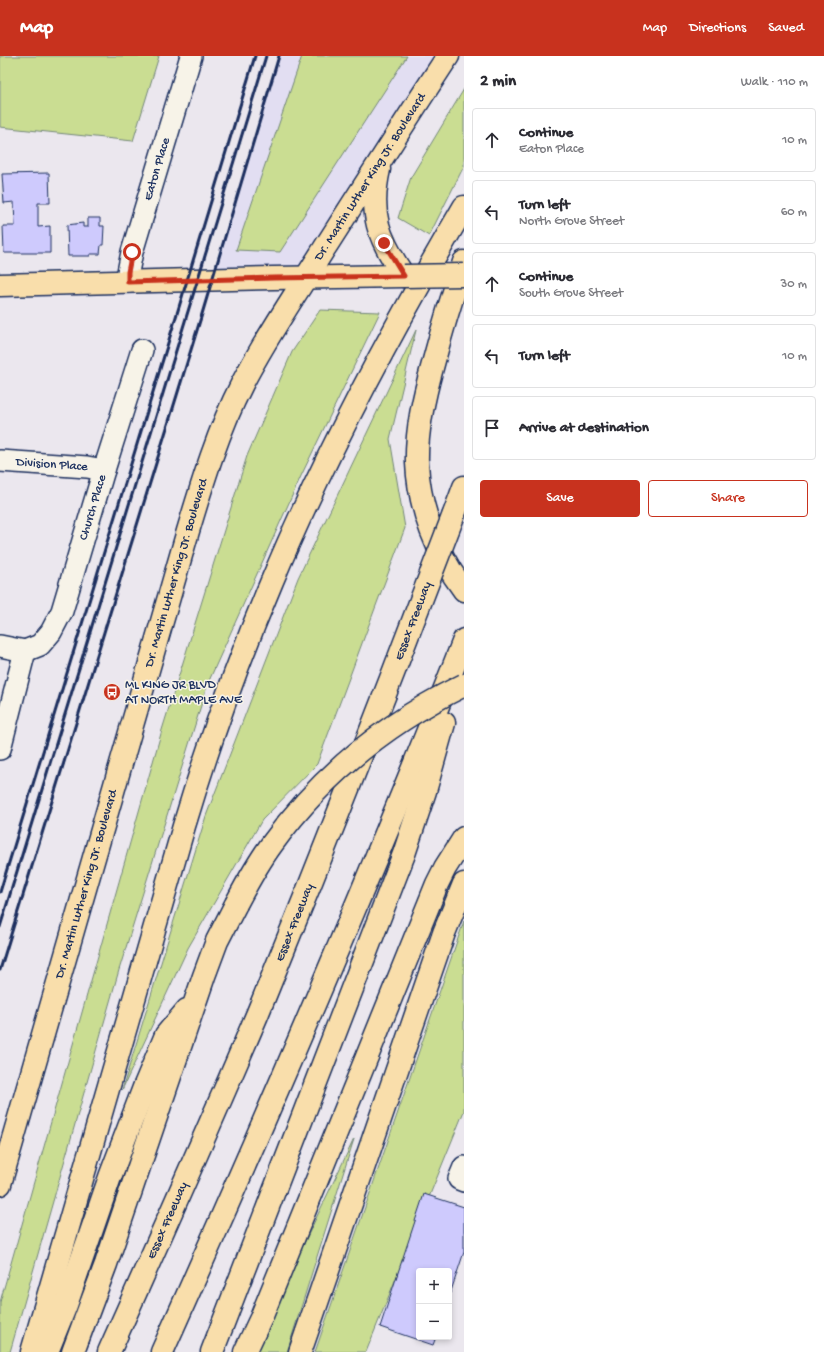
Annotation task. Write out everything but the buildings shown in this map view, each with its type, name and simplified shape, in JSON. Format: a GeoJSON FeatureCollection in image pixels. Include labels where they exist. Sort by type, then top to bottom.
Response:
{"type":"FeatureCollection","features":[{"type":"Feature","properties":{"kind":"main road","name":"Dr. Martin Luther King Jr. Boulevard"},"geometry":{"type":"LineString","coordinates":[[0,1184],[181,554],[211,458],[226,420],[257,356],[448,56]]}},
{"type":"Feature","properties":{"kind":"main road"},"geometry":{"type":"LineString","coordinates":[[385,154],[377,181],[375,207],[376,219],[384,243],[404,276]]}},
{"type":"Feature","properties":{"kind":"main road"},"geometry":{"type":"LineString","coordinates":[[32,1352],[204,759],[237,668],[285,550],[335,444],[400,321],[464,207]]}},
{"type":"Feature","properties":{"kind":"main road"},"geometry":{"type":"LineString","coordinates":[[464,262],[449,305],[427,387],[420,419],[417,464],[422,494],[432,532],[442,556],[464,590]]}},
{"type":"Feature","properties":{"kind":"main road"},"geometry":{"type":"LineString","coordinates":[[0,285],[306,277],[464,275]]}},
{"type":"Feature","properties":{"kind":"main road","name":"Essex Freeway"},"geometry":{"type":"LineString","coordinates":[[109,1352],[194,1160],[281,956],[381,707],[464,487]]}},
{"type":"Feature","properties":{"kind":"main road"},"geometry":{"type":"LineString","coordinates":[[162,1352],[238,1182],[387,832],[464,640]]}},
{"type":"Feature","properties":{"kind":"main road"},"geometry":{"type":"LineString","coordinates":[[212,1352],[404,854],[433,763],[464,646]]}},
{"type":"Feature","properties":{"kind":"main road"},"geometry":{"type":"LineString","coordinates":[[73,1352],[111,1250],[217,941],[252,875],[272,844],[296,814],[347,761],[400,721],[438,697],[464,685]]}},
{"type":"Feature","properties":{"kind":"main road"},"geometry":{"type":"LineString","coordinates":[[245,1352],[264,1311],[435,889],[448,863],[464,838]]}},
{"type":"Feature","properties":{"kind":"main road"},"geometry":{"type":"LineString","coordinates":[[300,1352],[444,934],[464,884]]}},
{"type":"Feature","properties":{"kind":"main road"},"geometry":{"type":"LineString","coordinates":[[47,1352],[73,1285],[125,1135],[153,1064],[166,1035],[195,1002]]}},
{"type":"Feature","properties":{"kind":"street","name":"Eaton Place"},"geometry":{"type":"LineString","coordinates":[[128,282],[128,272],[132,252],[191,56]]}},
{"type":"Feature","properties":{"kind":"street","name":"Church Place"},"geometry":{"type":"LineString","coordinates":[[25,651],[40,645],[44,641],[51,632],[62,611],[142,350]]}},
{"type":"Feature","properties":{"kind":"street","name":"Division Place"},"geometry":{"type":"LineString","coordinates":[[0,461],[87,467],[104,470]]}},
{"type":"Feature","properties":{"kind":"street"},"geometry":{"type":"LineString","coordinates":[[0,646],[25,651],[0,749]]}},
{"type":"Feature","properties":{"kind":"street"},"geometry":{"type":"LineString","coordinates":[[464,1167],[459,1179],[464,1181]]}},
{"type":"Feature","properties":{"kind":"shaded area"},"geometry":{"type":"Polygon","coordinates":[[[279,56],[433,56],[306,277],[213,275],[279,56]]]}},
{"type":"Feature","properties":{"kind":"green space"},"geometry":{"type":"Polygon","coordinates":[[[0,56],[159,56],[133,141],[0,127],[0,56]]]}},
{"type":"Feature","properties":{"kind":"green space"},"geometry":{"type":"Polygon","coordinates":[[[302,56],[407,56],[280,252],[236,250],[302,56]]]}},
{"type":"Feature","properties":{"kind":"green space"},"geometry":{"type":"Polygon","coordinates":[[[464,89],[464,166],[429,236],[398,218],[411,177],[464,89]]]}},
{"type":"Feature","properties":{"kind":"green space"},"geometry":{"type":"Polygon","coordinates":[[[320,310],[380,312],[301,476],[208,683],[119,970],[10,1352],[0,1352],[0,1302],[162,730],[247,456],[292,352],[320,310]]]}},
{"type":"Feature","properties":{"kind":"green space"},"geometry":{"type":"Polygon","coordinates":[[[416,330],[390,439],[405,528],[317,764],[262,820],[188,948],[122,1090],[206,816],[298,578],[416,330]]]}},
{"type":"Feature","properties":{"kind":"green space"},"geometry":{"type":"Polygon","coordinates":[[[464,921],[464,1111],[366,1352],[315,1352],[464,921]]]}},
{"type":"Feature","properties":{"kind":"green space"},"geometry":{"type":"Polygon","coordinates":[[[354,1139],[287,1352],[252,1352],[354,1139]]]}},
{"type":"Feature","properties":{"kind":"railway"},"geometry":{"type":"LineString","coordinates":[[0,892],[255,56]]}},
{"type":"Feature","properties":{"kind":"railway"},"geometry":{"type":"LineString","coordinates":[[0,927],[266,56]]}},
{"type":"Feature","properties":{"kind":"railway"},"geometry":{"type":"LineString","coordinates":[[0,970],[202,314],[279,56]]}},
{"type":"Feature","properties":{"kind":"place","name":"ML KING JR BLVD AT NORTH MAPLE AVE"},"geometry":{"type":"Point","coordinates":[112,692]}},
{"type":"Feature","properties":{"kind":"route"},"geometry":{"type":"LineString","coordinates":[[132,252],[129,262],[128,282],[404,276],[384,243]]}}]}
